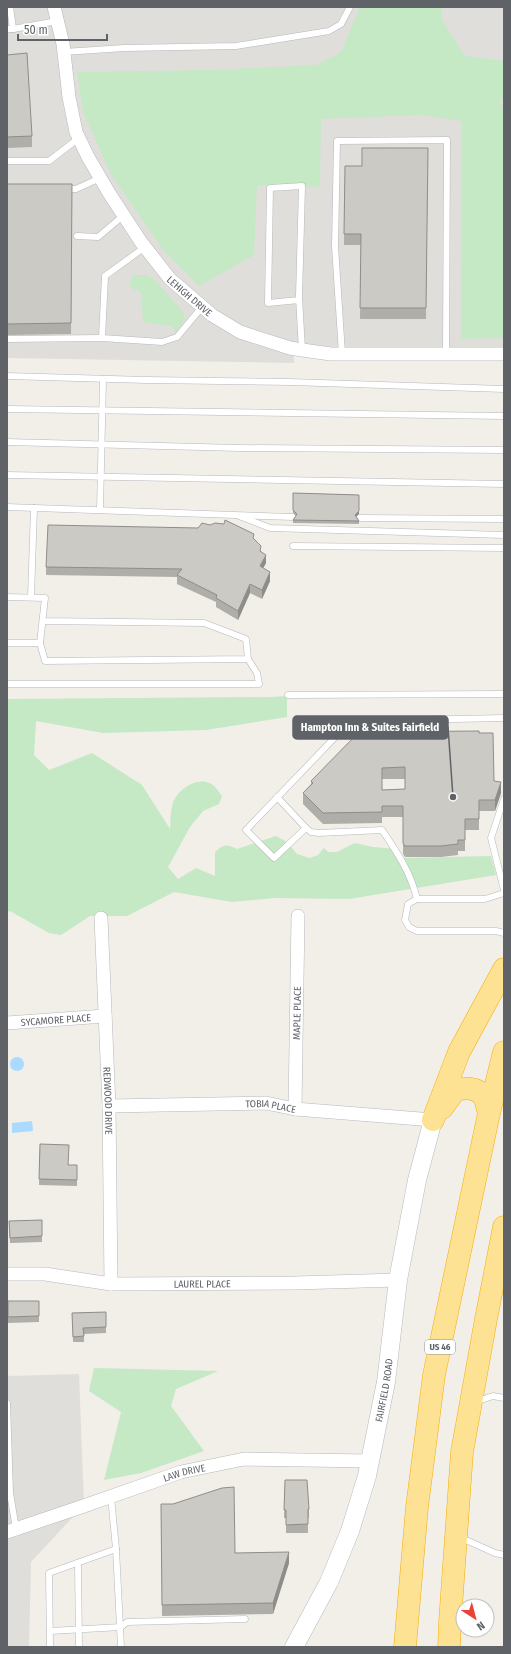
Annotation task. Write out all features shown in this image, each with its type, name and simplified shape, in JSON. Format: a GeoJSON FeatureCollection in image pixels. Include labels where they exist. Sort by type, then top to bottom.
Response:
{"type":"FeatureCollection","features":[{"type":"Feature","properties":{"kind":"highway"},"geometry":{"type":"LineString","coordinates":[[433,1120],[459,1052],[504,968]]}},
{"type":"Feature","properties":{"kind":"highway","name":"US 46"},"geometry":{"type":"LineString","coordinates":[[405,1647],[416,1507],[434,1375],[488,1113],[504,1052]]}},
{"type":"Feature","properties":{"kind":"highway"},"geometry":{"type":"LineString","coordinates":[[433,1120],[455,1090],[466,1087],[484,1097],[488,1113]]}},
{"type":"Feature","properties":{"kind":"highway"},"geometry":{"type":"LineString","coordinates":[[452,1637],[456,1535],[462,1452],[504,1227]]}},
{"type":"Feature","properties":{"kind":"highway"},"geometry":{"type":"LineString","coordinates":[[486,1319],[504,1298]]}},
{"type":"Feature","properties":{"kind":"street","name":"LEHIGH DRIVE"},"geometry":{"type":"LineString","coordinates":[[54,7],[64,52],[69,97],[76,132],[79,138],[100,178],[145,247],[170,279],[212,314],[240,332],[290,348],[302,350],[342,354],[504,354]]}},
{"type":"Feature","properties":{"kind":"street","name":"MAPLE PLACE"},"geometry":{"type":"LineString","coordinates":[[294,1109],[298,916]]}},
{"type":"Feature","properties":{"kind":"street","name":"REDWOOD DRIVE"},"geometry":{"type":"LineString","coordinates":[[101,918],[109,1106],[111,1284]]}},
{"type":"Feature","properties":{"kind":"street","name":"SYCAMORE PLACE"},"geometry":{"type":"LineString","coordinates":[[7,1023],[105,1016]]}},
{"type":"Feature","properties":{"kind":"street","name":"TOBIA PLACE"},"geometry":{"type":"LineString","coordinates":[[109,1106],[266,1103],[294,1109],[433,1120]]}},
{"type":"Feature","properties":{"kind":"street","name":"FAIRFIELD ROAD"},"geometry":{"type":"LineString","coordinates":[[294,1647],[329,1582],[350,1531],[367,1476],[386,1382],[398,1280],[418,1180],[433,1120]]}},
{"type":"Feature","properties":{"kind":"street","name":"LAUREL PLACE"},"geometry":{"type":"LineString","coordinates":[[7,1274],[45,1274],[111,1284],[295,1283],[398,1280]]}},
{"type":"Feature","properties":{"kind":"street","name":"LAW DRIVE"},"geometry":{"type":"LineString","coordinates":[[11,1530],[181,1472],[244,1459],[370,1461]]}},
{"type":"Feature","properties":{"kind":"lane"},"geometry":{"type":"LineString","coordinates":[[10,7],[10,29],[57,21]]}},
{"type":"Feature","properties":{"kind":"lane"},"geometry":{"type":"LineString","coordinates":[[64,52],[124,48],[236,46],[283,39],[329,31],[341,24],[350,7]]}},
{"type":"Feature","properties":{"kind":"lane"},"geometry":{"type":"LineString","coordinates":[[7,161],[49,161],[79,138]]}},
{"type":"Feature","properties":{"kind":"lane"},"geometry":{"type":"LineString","coordinates":[[342,354],[335,246],[337,141],[447,140],[446,354]]}},
{"type":"Feature","properties":{"kind":"lane"},"geometry":{"type":"LineString","coordinates":[[54,189],[76,189],[100,178]]}},
{"type":"Feature","properties":{"kind":"lane"},"geometry":{"type":"LineString","coordinates":[[299,300],[268,303],[270,188],[302,186],[299,300],[302,350]]}},
{"type":"Feature","properties":{"kind":"lane"},"geometry":{"type":"LineString","coordinates":[[77,236],[98,237],[124,215]]}},
{"type":"Feature","properties":{"kind":"lane"},"geometry":{"type":"LineString","coordinates":[[102,338],[105,276],[145,247]]}},
{"type":"Feature","properties":{"kind":"lane"},"geometry":{"type":"LineString","coordinates":[[7,339],[102,338],[162,342],[176,337],[202,306]]}},
{"type":"Feature","properties":{"kind":"lane"},"geometry":{"type":"LineString","coordinates":[[7,376],[290,382],[504,389]]}},
{"type":"Feature","properties":{"kind":"lane"},"geometry":{"type":"LineString","coordinates":[[100,510],[100,444],[103,379]]}},
{"type":"Feature","properties":{"kind":"lane"},"geometry":{"type":"LineString","coordinates":[[7,409],[504,416]]}},
{"type":"Feature","properties":{"kind":"lane"},"geometry":{"type":"LineString","coordinates":[[7,442],[239,448],[418,448],[504,450]]}},
{"type":"Feature","properties":{"kind":"lane"},"geometry":{"type":"LineString","coordinates":[[7,475],[504,484]]}},
{"type":"Feature","properties":{"kind":"lane"},"geometry":{"type":"LineString","coordinates":[[7,507],[234,514],[293,518]]}},
{"type":"Feature","properties":{"kind":"lane"},"geometry":{"type":"LineString","coordinates":[[31,597],[34,508]]}},
{"type":"Feature","properties":{"kind":"lane"},"geometry":{"type":"LineString","coordinates":[[234,514],[270,528],[504,535]]}},
{"type":"Feature","properties":{"kind":"lane"},"geometry":{"type":"LineString","coordinates":[[359,518],[504,519]]}},
{"type":"Feature","properties":{"kind":"lane"},"geometry":{"type":"LineString","coordinates":[[293,546],[504,548]]}},
{"type":"Feature","properties":{"kind":"lane"},"geometry":{"type":"LineString","coordinates":[[7,597],[46,598],[40,643],[45,661],[248,659]]}},
{"type":"Feature","properties":{"kind":"lane"},"geometry":{"type":"LineString","coordinates":[[7,684],[259,684],[257,673],[248,659],[246,639],[204,623],[43,621]]}},
{"type":"Feature","properties":{"kind":"lane"},"geometry":{"type":"LineString","coordinates":[[7,643],[40,643]]}},
{"type":"Feature","properties":{"kind":"lane"},"geometry":{"type":"LineString","coordinates":[[288,695],[504,694]]}},
{"type":"Feature","properties":{"kind":"lane"},"geometry":{"type":"LineString","coordinates":[[306,828],[274,858],[246,830],[340,732],[357,721],[504,718]]}},
{"type":"Feature","properties":{"kind":"lane"},"geometry":{"type":"LineString","coordinates":[[277,797],[311,832],[319,833],[382,830],[402,862],[413,885],[417,899]]}},
{"type":"Feature","properties":{"kind":"lane"},"geometry":{"type":"LineString","coordinates":[[504,799],[491,838],[504,891],[486,899],[417,899],[408,904],[405,920],[409,927],[417,931],[496,931],[504,933]]}},
{"type":"Feature","properties":{"kind":"lane"},"geometry":{"type":"LineString","coordinates":[[471,1403],[493,1396],[504,1398]]}},
{"type":"Feature","properties":{"kind":"lane"},"geometry":{"type":"LineString","coordinates":[[7,1403],[11,1530]]}},
{"type":"Feature","properties":{"kind":"lane"},"geometry":{"type":"LineString","coordinates":[[111,1497],[121,1627],[120,1647]]}},
{"type":"Feature","properties":{"kind":"lane"},"geometry":{"type":"LineString","coordinates":[[456,1535],[495,1553],[504,1555]]}},
{"type":"Feature","properties":{"kind":"lane"},"geometry":{"type":"LineString","coordinates":[[50,1647],[49,1573],[116,1549]]}},
{"type":"Feature","properties":{"kind":"lane"},"geometry":{"type":"LineString","coordinates":[[78,1563],[79,1647]]}},
{"type":"Feature","properties":{"kind":"lane"},"geometry":{"type":"LineString","coordinates":[[50,1631],[121,1627],[127,1622],[245,1619]]}},
{"type":"Feature","properties":{"kind":"shaded area"},"geometry":{"type":"Polygon","coordinates":[[[7,7],[504,7],[504,351],[293,346],[294,363],[7,358],[7,7]]]}},
{"type":"Feature","properties":{"kind":"shaded area"},"geometry":{"type":"Polygon","coordinates":[[[79,1374],[84,1505],[31,1562],[29,1647],[7,1647],[7,1376],[79,1374]]]}},
{"type":"Feature","properties":{"kind":"green space"},"geometry":{"type":"Polygon","coordinates":[[[360,7],[441,7],[442,20],[465,56],[504,61],[504,96],[500,101],[504,111],[504,338],[461,339],[462,121],[419,115],[321,119],[320,187],[257,185],[254,255],[199,286],[164,251],[112,176],[83,112],[77,72],[211,70],[316,65],[341,52],[360,7]]]}},
{"type":"Feature","properties":{"kind":"green space"},"geometry":{"type":"Polygon","coordinates":[[[132,275],[147,275],[153,278],[184,313],[185,318],[176,333],[172,326],[143,322],[141,292],[129,287],[132,275]]]}},
{"type":"Feature","properties":{"kind":"green space"},"geometry":{"type":"Polygon","coordinates":[[[287,696],[287,717],[206,730],[103,733],[36,721],[34,755],[49,770],[92,753],[142,785],[170,829],[173,802],[184,788],[201,782],[206,782],[214,786],[222,796],[219,804],[203,811],[190,827],[168,867],[178,879],[196,868],[215,876],[215,852],[221,847],[231,846],[237,849],[276,836],[287,842],[297,854],[310,858],[318,855],[324,848],[328,852],[337,852],[355,843],[373,847],[398,849],[403,858],[491,856],[496,875],[349,899],[275,898],[232,902],[174,892],[127,916],[90,916],[61,935],[49,933],[10,911],[7,912],[7,699],[287,696]]]}},
{"type":"Feature","properties":{"kind":"green space"},"geometry":{"type":"Polygon","coordinates":[[[94,1368],[218,1371],[176,1389],[171,1406],[204,1451],[141,1473],[104,1480],[121,1412],[89,1391],[94,1368]]]}},
{"type":"Feature","properties":{"kind":"water"},"geometry":{"type":"Polygon","coordinates":[[[14,1057],[20,1057],[24,1061],[24,1067],[20,1071],[14,1071],[10,1067],[10,1061],[14,1057]]]}},
{"type":"Feature","properties":{"kind":"water"},"geometry":{"type":"Polygon","coordinates":[[[32,1121],[33,1131],[12,1133],[12,1123],[32,1121]]]}},
{"type":"Feature","properties":{"kind":"building"},"geometry":{"type":"Polygon","coordinates":[[[27,53],[32,136],[7,137],[7,55],[27,53]]]}},
{"type":"Feature","properties":{"kind":"building"},"geometry":{"type":"Polygon","coordinates":[[[362,148],[428,148],[426,308],[360,308],[361,234],[344,234],[345,166],[362,166],[362,148]]]}},
{"type":"Feature","properties":{"kind":"building"},"geometry":{"type":"Polygon","coordinates":[[[7,184],[72,184],[71,323],[7,324],[7,184]]]}},
{"type":"Feature","properties":{"kind":"building"},"geometry":{"type":"Polygon","coordinates":[[[293,493],[359,495],[359,511],[355,515],[359,521],[293,520],[297,514],[293,510],[293,493]]]}},
{"type":"Feature","properties":{"kind":"building"},"geometry":{"type":"Polygon","coordinates":[[[225,520],[254,534],[253,538],[261,546],[260,551],[266,555],[260,566],[270,572],[262,590],[250,584],[238,611],[216,598],[217,595],[177,575],[182,569],[46,567],[48,525],[198,528],[202,523],[210,525],[215,523],[224,524],[225,520]]]}},
{"type":"Feature","properties":{"kind":"building"},"geometry":{"type":"Polygon","coordinates":[[[479,731],[479,733],[493,733],[494,781],[501,782],[495,800],[479,800],[479,819],[465,819],[465,840],[458,840],[458,844],[441,846],[405,846],[403,843],[403,806],[382,806],[382,812],[323,813],[303,793],[313,783],[311,781],[359,732],[479,731]],[[405,767],[382,768],[382,790],[405,789],[405,767]]]}},
{"type":"Feature","properties":{"kind":"building"},"geometry":{"type":"Polygon","coordinates":[[[40,1144],[69,1145],[68,1165],[77,1165],[77,1180],[39,1179],[40,1144]]]}},
{"type":"Feature","properties":{"kind":"building"},"geometry":{"type":"Polygon","coordinates":[[[42,1220],[42,1236],[10,1238],[9,1221],[42,1220]]]}},
{"type":"Feature","properties":{"kind":"building"},"geometry":{"type":"Polygon","coordinates":[[[8,1301],[39,1301],[39,1316],[8,1317],[8,1301]]]}},
{"type":"Feature","properties":{"kind":"building"},"geometry":{"type":"Polygon","coordinates":[[[106,1312],[106,1327],[83,1328],[84,1336],[73,1337],[72,1313],[106,1312]]]}},
{"type":"Feature","properties":{"kind":"building"},"geometry":{"type":"Polygon","coordinates":[[[285,1480],[307,1480],[309,1509],[308,1524],[286,1525],[286,1510],[284,1510],[285,1480]]]}},
{"type":"Feature","properties":{"kind":"building"},"geometry":{"type":"Polygon","coordinates":[[[234,1487],[235,1553],[289,1552],[273,1603],[162,1605],[161,1504],[173,1504],[222,1488],[234,1487]]]}},
{"type":"Feature","properties":{"kind":"place","name":"Hampton Inn & Suites Fairfield"},"geometry":{"type":"Point","coordinates":[453,797]}}]}
